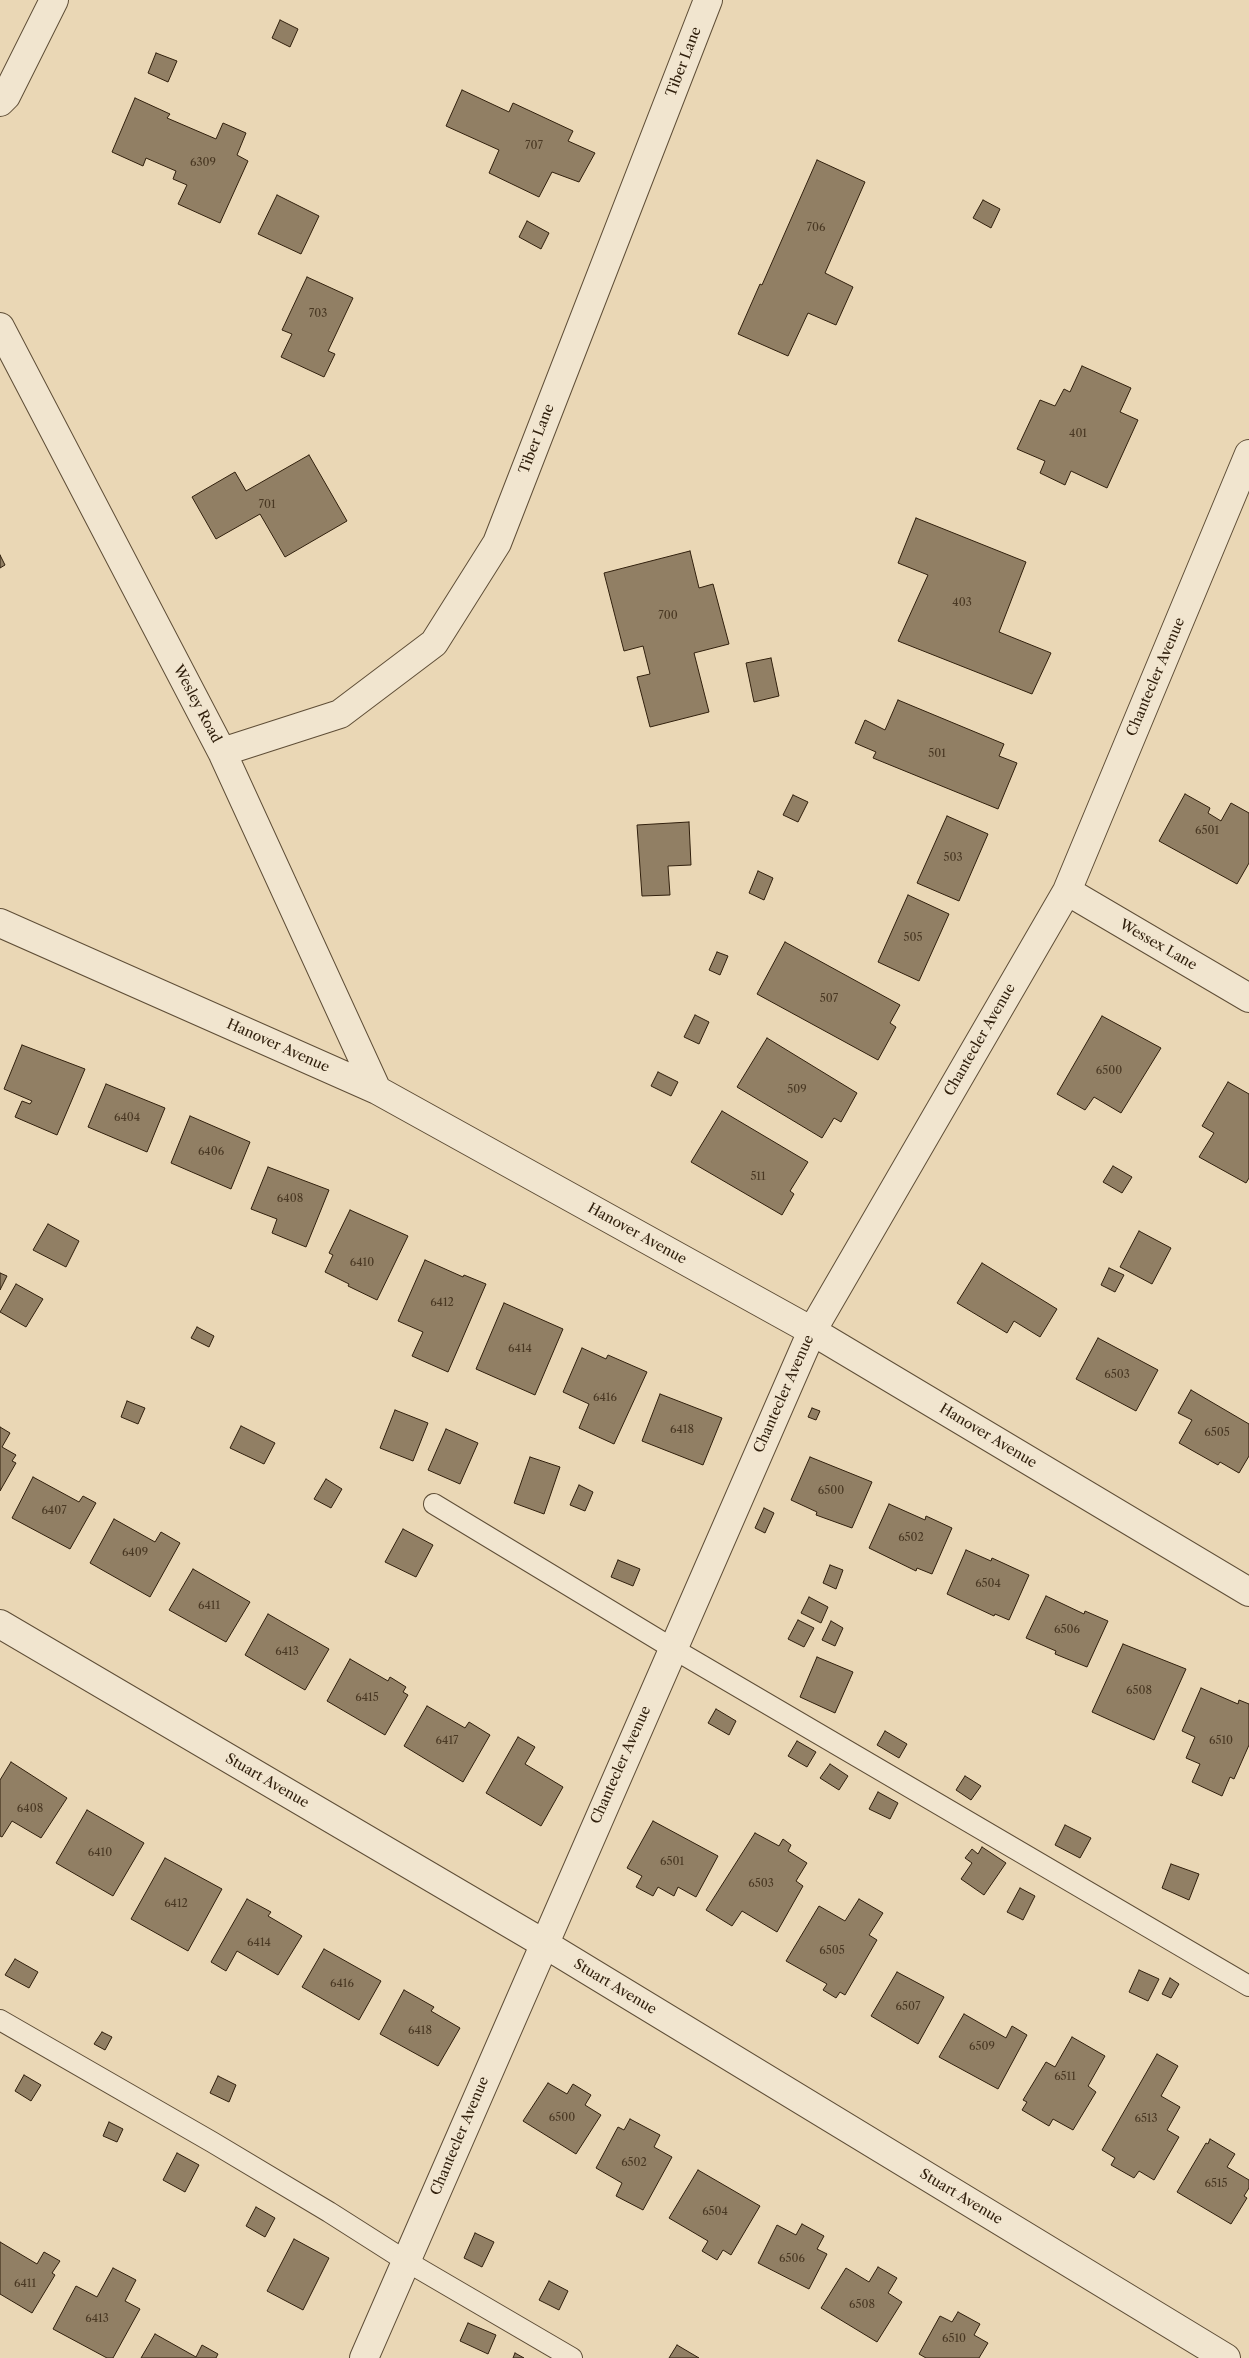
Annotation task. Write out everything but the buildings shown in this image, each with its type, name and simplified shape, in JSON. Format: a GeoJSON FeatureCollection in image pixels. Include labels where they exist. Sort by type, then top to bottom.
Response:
{"type":"FeatureCollection","features":[{"type":"Feature","properties":{"kind":"street"},"geometry":{"type":"LineString","coordinates":[[0,102],[6,96],[54,0]]}},
{"type":"Feature","properties":{"kind":"street","name":"Tiber Lane"},"geometry":{"type":"LineString","coordinates":[[222,752],[340,714],[434,643],[497,543],[708,0]]}},
{"type":"Feature","properties":{"kind":"street","name":"Wesley Road"},"geometry":{"type":"LineString","coordinates":[[0,327],[222,752],[377,1090]]}},
{"type":"Feature","properties":{"kind":"street","name":"Chantecler Avenue"},"geometry":{"type":"LineString","coordinates":[[364,2358],[543,1943],[812,1330],[1067,891],[1249,454]]}},
{"type":"Feature","properties":{"kind":"street","name":"Wessex Lane"},"geometry":{"type":"LineString","coordinates":[[1067,891],[1249,998]]}},
{"type":"Feature","properties":{"kind":"street","name":"Hanover Avenue"},"geometry":{"type":"LineString","coordinates":[[0,923],[377,1090],[812,1330],[1249,1592]]}},
{"type":"Feature","properties":{"kind":"street","name":"Stuart Avenue"},"geometry":{"type":"LineString","coordinates":[[0,1624],[543,1943],[1226,2358]]}},
{"type":"Feature","properties":{"kind":"lane"},"geometry":{"type":"LineString","coordinates":[[434,1504],[672,1648],[1249,1986]]}},
{"type":"Feature","properties":{"kind":"lane"},"geometry":{"type":"LineString","coordinates":[[0,2020],[220,2147],[329,2212],[406,2261],[572,2358]]}}]}
